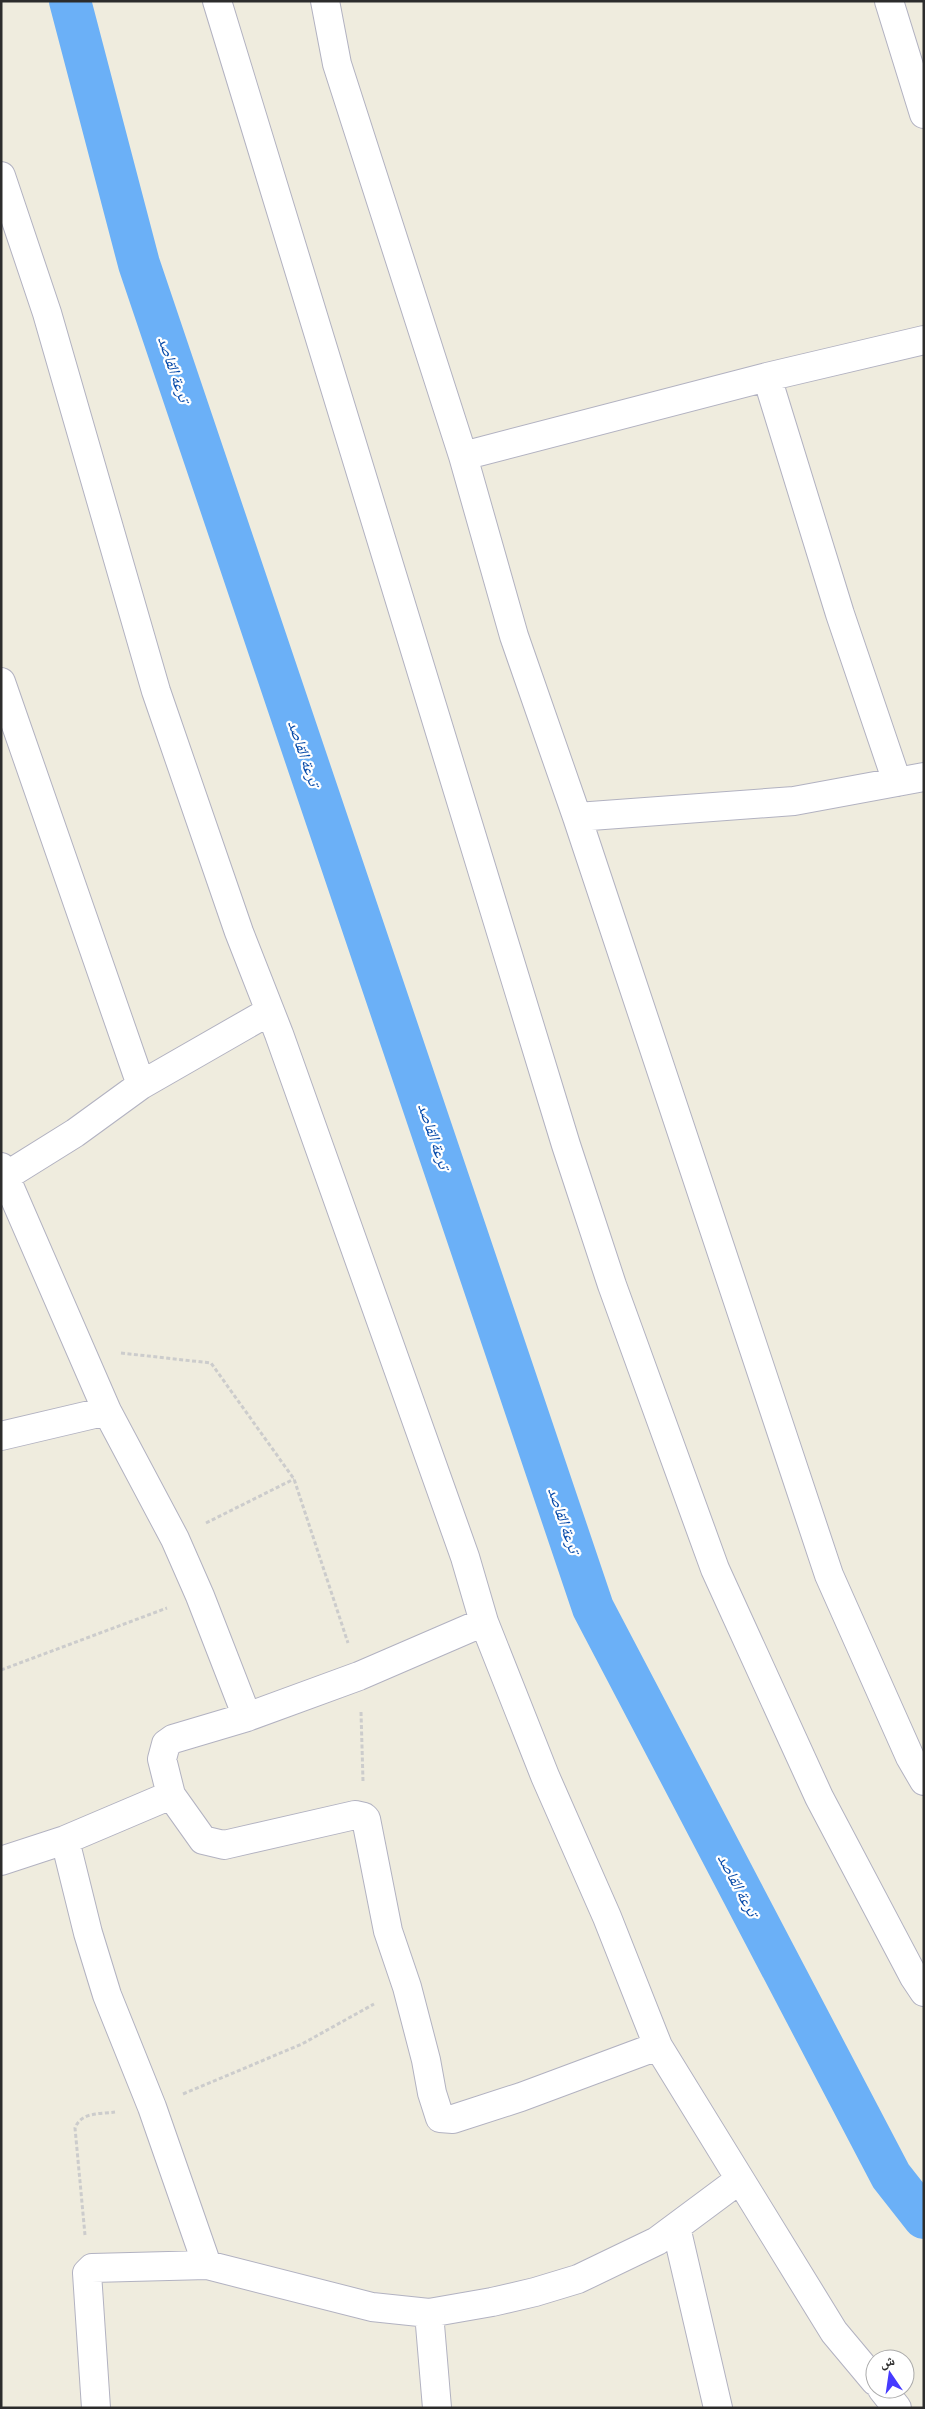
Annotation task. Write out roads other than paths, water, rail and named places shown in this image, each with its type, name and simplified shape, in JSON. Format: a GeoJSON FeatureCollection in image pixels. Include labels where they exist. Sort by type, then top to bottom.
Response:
{"type":"FeatureCollection","features":[{"type":"Feature","properties":{"kind":"street"},"geometry":{"type":"LineString","coordinates":[[217,1],[566,1145],[616,1294],[715,1570],[819,1796],[914,1978],[924,1992]]}},
{"type":"Feature","properties":{"kind":"street"},"geometry":{"type":"LineString","coordinates":[[325,1],[337,64],[463,456],[514,636],[577,817],[829,1575],[906,1748],[924,1782]]}},
{"type":"Feature","properties":{"kind":"street"},"geometry":{"type":"LineString","coordinates":[[889,1],[924,114]]}},
{"type":"Feature","properties":{"kind":"street"},"geometry":{"type":"LineString","coordinates":[[1,176],[47,313],[156,691],[239,932],[270,1011],[462,1547],[484,1622],[545,1776],[607,1917],[658,2046],[834,2332],[865,2369]]}},
{"type":"Feature","properties":{"kind":"street"},"geometry":{"type":"LineString","coordinates":[[463,456],[767,377],[924,340]]}},
{"type":"Feature","properties":{"kind":"street"},"geometry":{"type":"LineString","coordinates":[[767,377],[840,614],[897,782]]}},
{"type":"Feature","properties":{"kind":"street"},"geometry":{"type":"LineString","coordinates":[[1,682],[141,1085]]}},
{"type":"Feature","properties":{"kind":"street"},"geometry":{"type":"LineString","coordinates":[[577,817],[794,801],[924,777]]}},
{"type":"Feature","properties":{"kind":"street"},"geometry":{"type":"LineString","coordinates":[[247,1717],[200,1596],[174,1539],[107,1411],[4,1171],[75,1133],[141,1085],[270,1011]]}},
{"type":"Feature","properties":{"kind":"street"},"geometry":{"type":"LineString","coordinates":[[1,1436],[107,1411]]}},
{"type":"Feature","properties":{"kind":"street"},"geometry":{"type":"LineString","coordinates":[[484,1622],[360,1676],[247,1717],[174,1739],[166,1744],[162,1759],[171,1795],[204,1840],[224,1845],[355,1815],[364,1817],[367,1822],[388,1931],[407,1987],[437,2114],[443,2119],[453,2119],[521,2097],[658,2046]]}},
{"type":"Feature","properties":{"kind":"street"},"geometry":{"type":"LineString","coordinates":[[1,1861],[66,1840],[171,1795]]}},
{"type":"Feature","properties":{"kind":"street"},"geometry":{"type":"LineString","coordinates":[[66,1840],[88,1933],[107,1995],[152,2107],[207,2265]]}},
{"type":"Feature","properties":{"kind":"street"},"geometry":{"type":"LineString","coordinates":[[96,2408],[88,2270],[92,2268],[207,2265],[372,2307],[430,2313],[492,2302],[578,2279],[657,2242],[739,2180]]}},
{"type":"Feature","properties":{"kind":"street"},"geometry":{"type":"LineString","coordinates":[[676,2227],[718,2408]]}},
{"type":"Feature","properties":{"kind":"street"},"geometry":{"type":"LineString","coordinates":[[430,2313],[437,2408]]}},
{"type":"Feature","properties":{"kind":"waterway","name":"ترعة القاصد"},"geometry":{"type":"LineString","coordinates":[[70,1],[139,264],[593,1608],[891,2176],[924,2218]]}}]}
